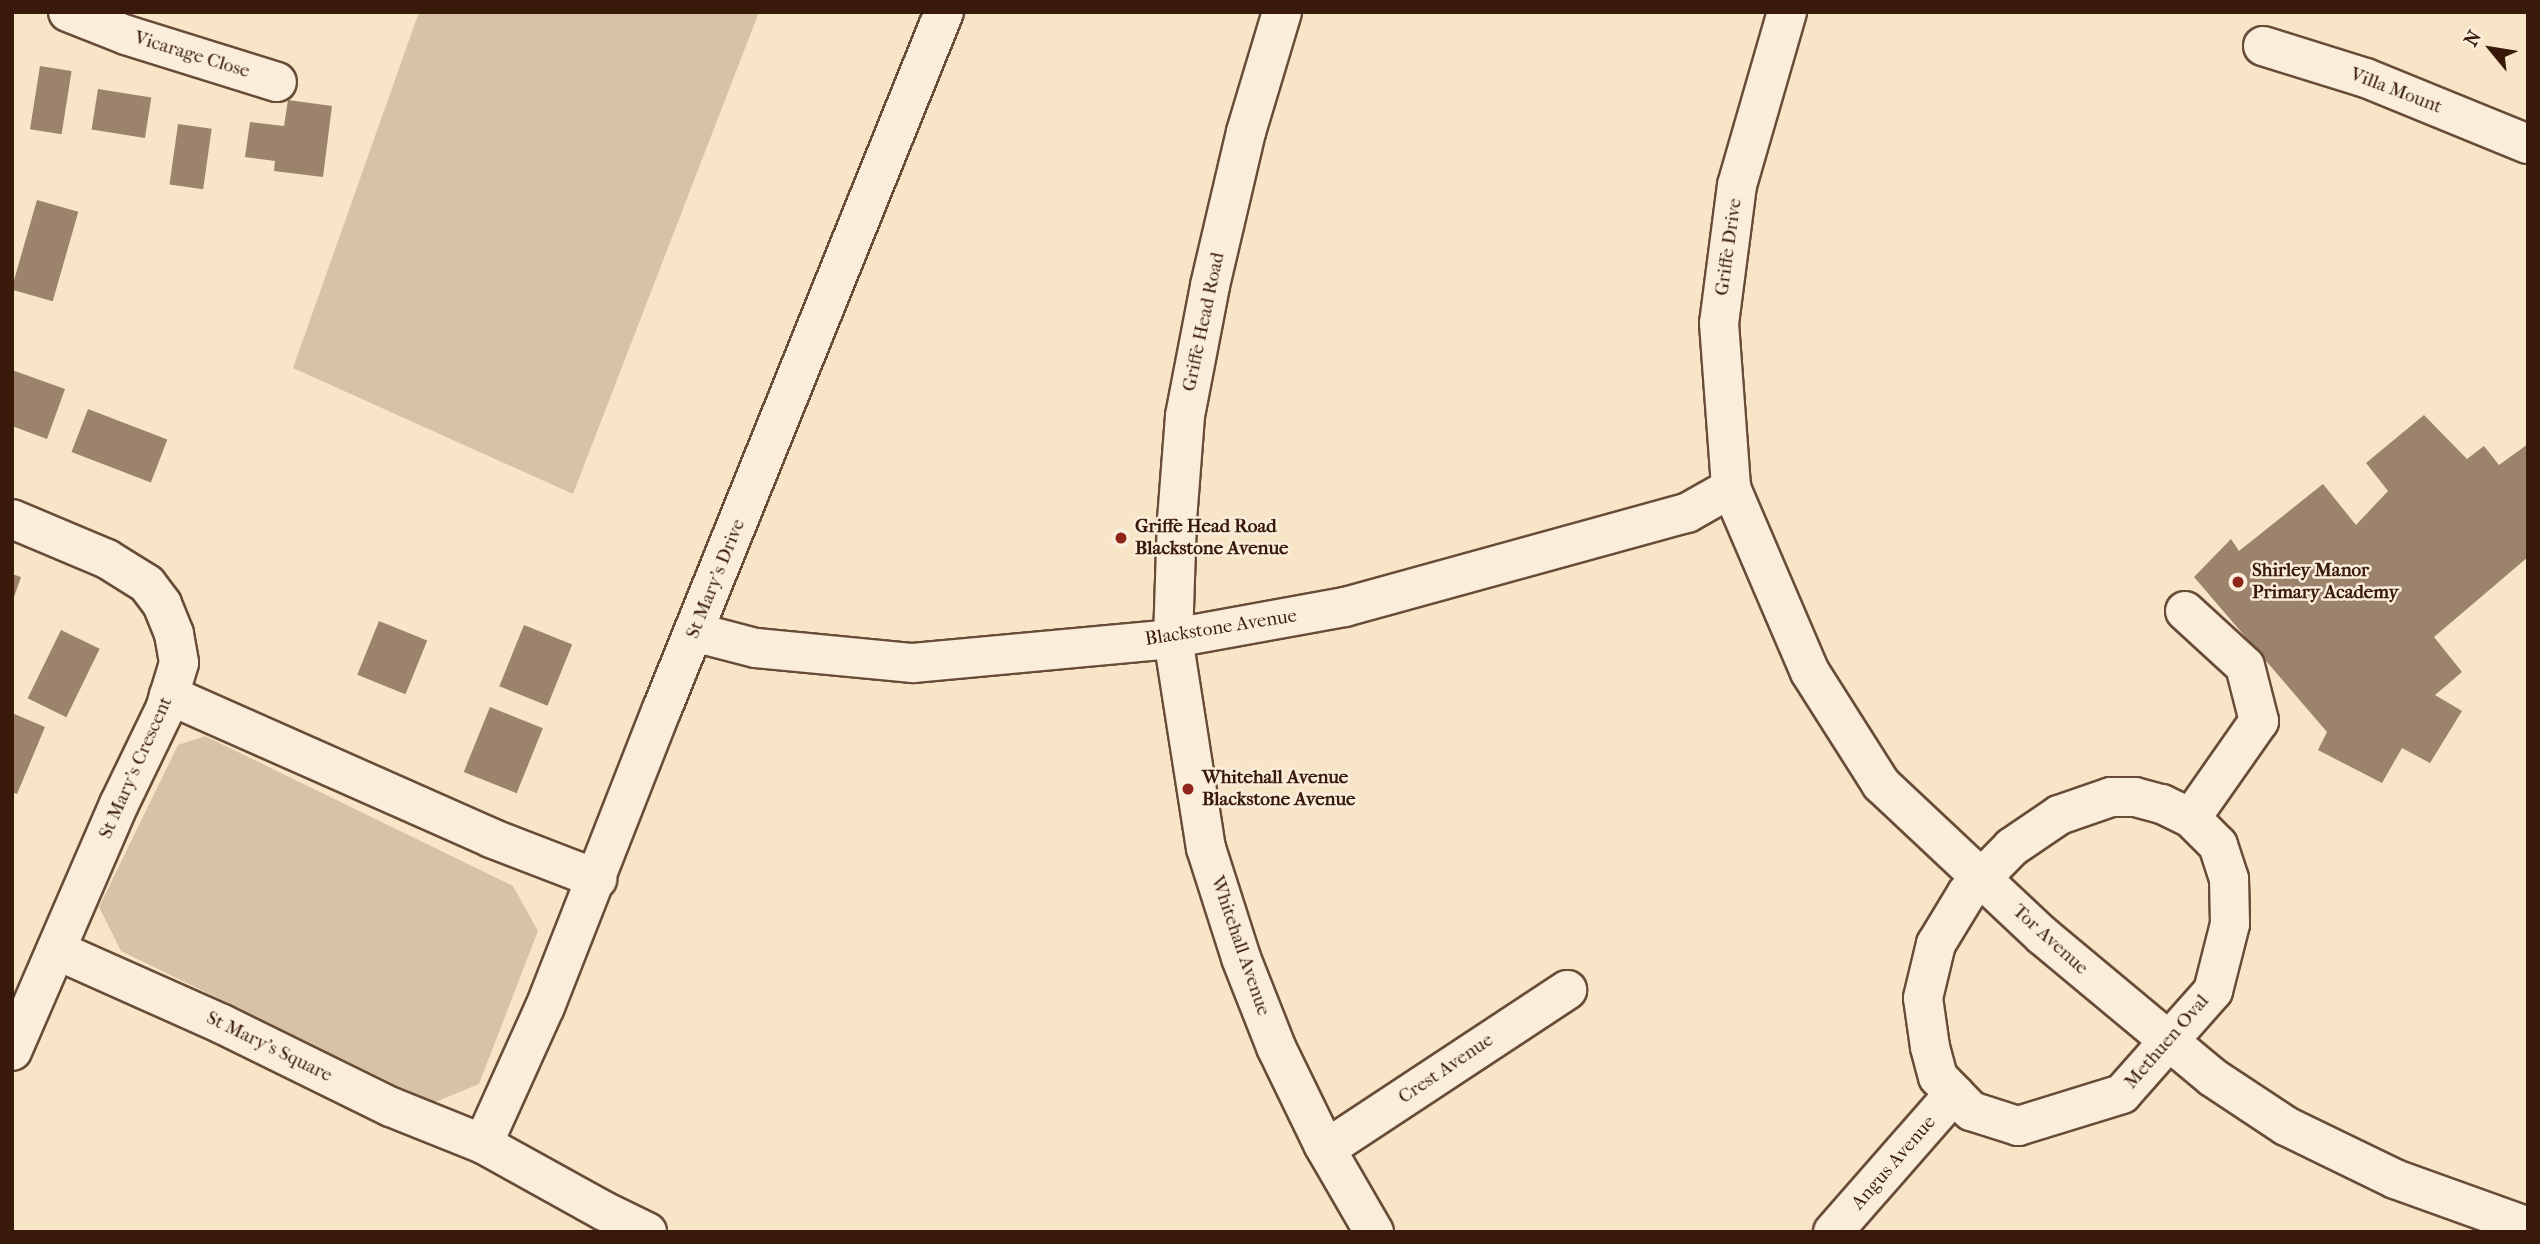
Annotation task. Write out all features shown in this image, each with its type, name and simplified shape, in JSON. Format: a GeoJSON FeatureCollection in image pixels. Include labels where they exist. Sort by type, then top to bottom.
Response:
{"type":"FeatureCollection","features":[{"type":"Feature","properties":{"kind":"street","name":"Vicarage Close"},"geometry":{"type":"LineString","coordinates":[[68,12],[125,35],[277,82]]}},
{"type":"Feature","properties":{"kind":"street","name":"St Mary's Drive"},"geometry":{"type":"LineString","coordinates":[[482,1144],[545,1007],[944,12]]}},
{"type":"Feature","properties":{"kind":"street","name":"Griffe Head Road"},"geometry":{"type":"LineString","coordinates":[[1173,638],[1177,519],[1185,416],[1210,286],[1246,132],[1282,12]]}},
{"type":"Feature","properties":{"kind":"street","name":"Griffe Drive"},"geometry":{"type":"LineString","coordinates":[[1731,488],[1719,323],[1737,186],[1787,12]]}},
{"type":"Feature","properties":{"kind":"street","name":"Villa Mount"},"geometry":{"type":"LineString","coordinates":[[2263,46],[2366,78],[2528,144]]}},
{"type":"Feature","properties":{"kind":"street","name":"Blackstone Avenue"},"geometry":{"type":"LineString","coordinates":[[694,632],[756,648],[912,663],[1173,638],[1358,603],[1687,513],[1731,488]]}},
{"type":"Feature","properties":{"kind":"street","name":"Tor Avenue"},"geometry":{"type":"LineString","coordinates":[[1731,488],[1810,672],[1881,784],[2043,936],[2212,1077],[2286,1126],[2395,1180],[2528,1227]]}},
{"type":"Feature","properties":{"kind":"street","name":"St Mary's Crescent"},"geometry":{"type":"LineString","coordinates":[[12,519],[107,559],[147,584],[162,604],[174,634],[179,663],[169,695],[12,1051]]}},
{"type":"Feature","properties":{"kind":"street"},"geometry":{"type":"LineString","coordinates":[[2185,611],[2245,666],[2259,722],[2190,818]]}},
{"type":"Feature","properties":{"kind":"street","name":"Whitehall Avenue"},"geometry":{"type":"LineString","coordinates":[[1173,638],[1206,848],[1241,958],[1276,1047],[1326,1149],[1374,1232]]}},
{"type":"Feature","properties":{"kind":"street"},"geometry":{"type":"LineString","coordinates":[[169,695],[491,838],[597,879]]}},
{"type":"Feature","properties":{"kind":"street","name":"Methuen Oval"},"geometry":{"type":"LineString","coordinates":[[2111,797],[2135,797],[2162,804],[2190,818],[2218,845],[2229,878],[2230,925],[2213,991],[2122,1094],[2018,1126],[1971,1111],[1938,1077],[1923,998],[1936,944],[1967,893],[1981,877],[2012,847],[2059,815],[2111,797]]}},
{"type":"Feature","properties":{"kind":"street","name":"St Mary's Square"},"geometry":{"type":"LineString","coordinates":[[56,950],[222,1024],[391,1107],[482,1144],[647,1232]]}},
{"type":"Feature","properties":{"kind":"street","name":"Crest Avenue"},"geometry":{"type":"LineString","coordinates":[[1326,1149],[1567,990]]}},
{"type":"Feature","properties":{"kind":"street","name":"Angus Avenue"},"geometry":{"type":"LineString","coordinates":[[1833,1232],[1955,1094]]}},
{"type":"Feature","properties":{"kind":"shaded area"},"geometry":{"type":"Polygon","coordinates":[[[419,12],[759,12],[573,494],[293,368],[419,12]]]}},
{"type":"Feature","properties":{"kind":"shaded area"},"geometry":{"type":"Polygon","coordinates":[[[205,736],[513,886],[538,931],[479,1084],[433,1103],[121,951],[99,907],[178,745],[205,736]]]}},
{"type":"Feature","properties":{"kind":"building"},"geometry":{"type":"Polygon","coordinates":[[[40,66],[72,71],[62,134],[30,129],[40,66]]]}},
{"type":"Feature","properties":{"kind":"building"},"geometry":{"type":"Polygon","coordinates":[[[98,89],[151,97],[145,138],[92,129],[98,89]]]}},
{"type":"Feature","properties":{"kind":"building"},"geometry":{"type":"Polygon","coordinates":[[[288,100],[332,106],[323,177],[274,171],[275,161],[245,157],[250,122],[284,126],[288,100]]]}},
{"type":"Feature","properties":{"kind":"building"},"geometry":{"type":"Polygon","coordinates":[[[178,124],[212,129],[203,189],[170,184],[178,124]]]}},
{"type":"Feature","properties":{"kind":"building"},"geometry":{"type":"Polygon","coordinates":[[[37,200],[78,212],[53,301],[12,290],[37,200]]]}},
{"type":"Feature","properties":{"kind":"building"},"geometry":{"type":"Polygon","coordinates":[[[12,370],[65,389],[47,439],[12,426],[12,370]]]}},
{"type":"Feature","properties":{"kind":"building"},"geometry":{"type":"Polygon","coordinates":[[[88,409],[167,439],[151,482],[72,452],[88,409]]]}},
{"type":"Feature","properties":{"kind":"building"},"geometry":{"type":"Polygon","coordinates":[[[2424,415],[2467,459],[2484,446],[2499,465],[2528,444],[2528,557],[2434,637],[2462,672],[2435,695],[2462,711],[2430,763],[2402,748],[2382,783],[2318,750],[2327,732],[2194,577],[2231,539],[2239,551],[2323,484],[2356,525],[2388,491],[2366,463],[2424,415]]]}},
{"type":"Feature","properties":{"kind":"building"},"geometry":{"type":"Polygon","coordinates":[[[12,574],[21,577],[13,600],[12,599],[12,574]]]}},
{"type":"Feature","properties":{"kind":"building"},"geometry":{"type":"Polygon","coordinates":[[[379,621],[427,640],[405,694],[357,675],[379,621]]]}},
{"type":"Feature","properties":{"kind":"building"},"geometry":{"type":"Polygon","coordinates":[[[524,625],[572,644],[547,706],[499,686],[524,625]]]}},
{"type":"Feature","properties":{"kind":"building"},"geometry":{"type":"Polygon","coordinates":[[[61,630],[100,649],[66,717],[28,698],[61,630]]]}},
{"type":"Feature","properties":{"kind":"building"},"geometry":{"type":"Polygon","coordinates":[[[490,707],[543,728],[517,793],[464,772],[490,707]]]}},
{"type":"Feature","properties":{"kind":"building"},"geometry":{"type":"Polygon","coordinates":[[[12,713],[45,727],[17,794],[12,792],[12,713]]]}},
{"type":"Feature","properties":{"kind":"place","name":"Griffe Head Road Blackstone Avenue"},"geometry":{"type":"Point","coordinates":[1121,538]}},
{"type":"Feature","properties":{"kind":"place","name":"Shirley Manor Primary Academy"},"geometry":{"type":"Point","coordinates":[2238,582]}},
{"type":"Feature","properties":{"kind":"place","name":"Whitehall Avenue Blackstone Avenue"},"geometry":{"type":"Point","coordinates":[1188,789]}}]}
